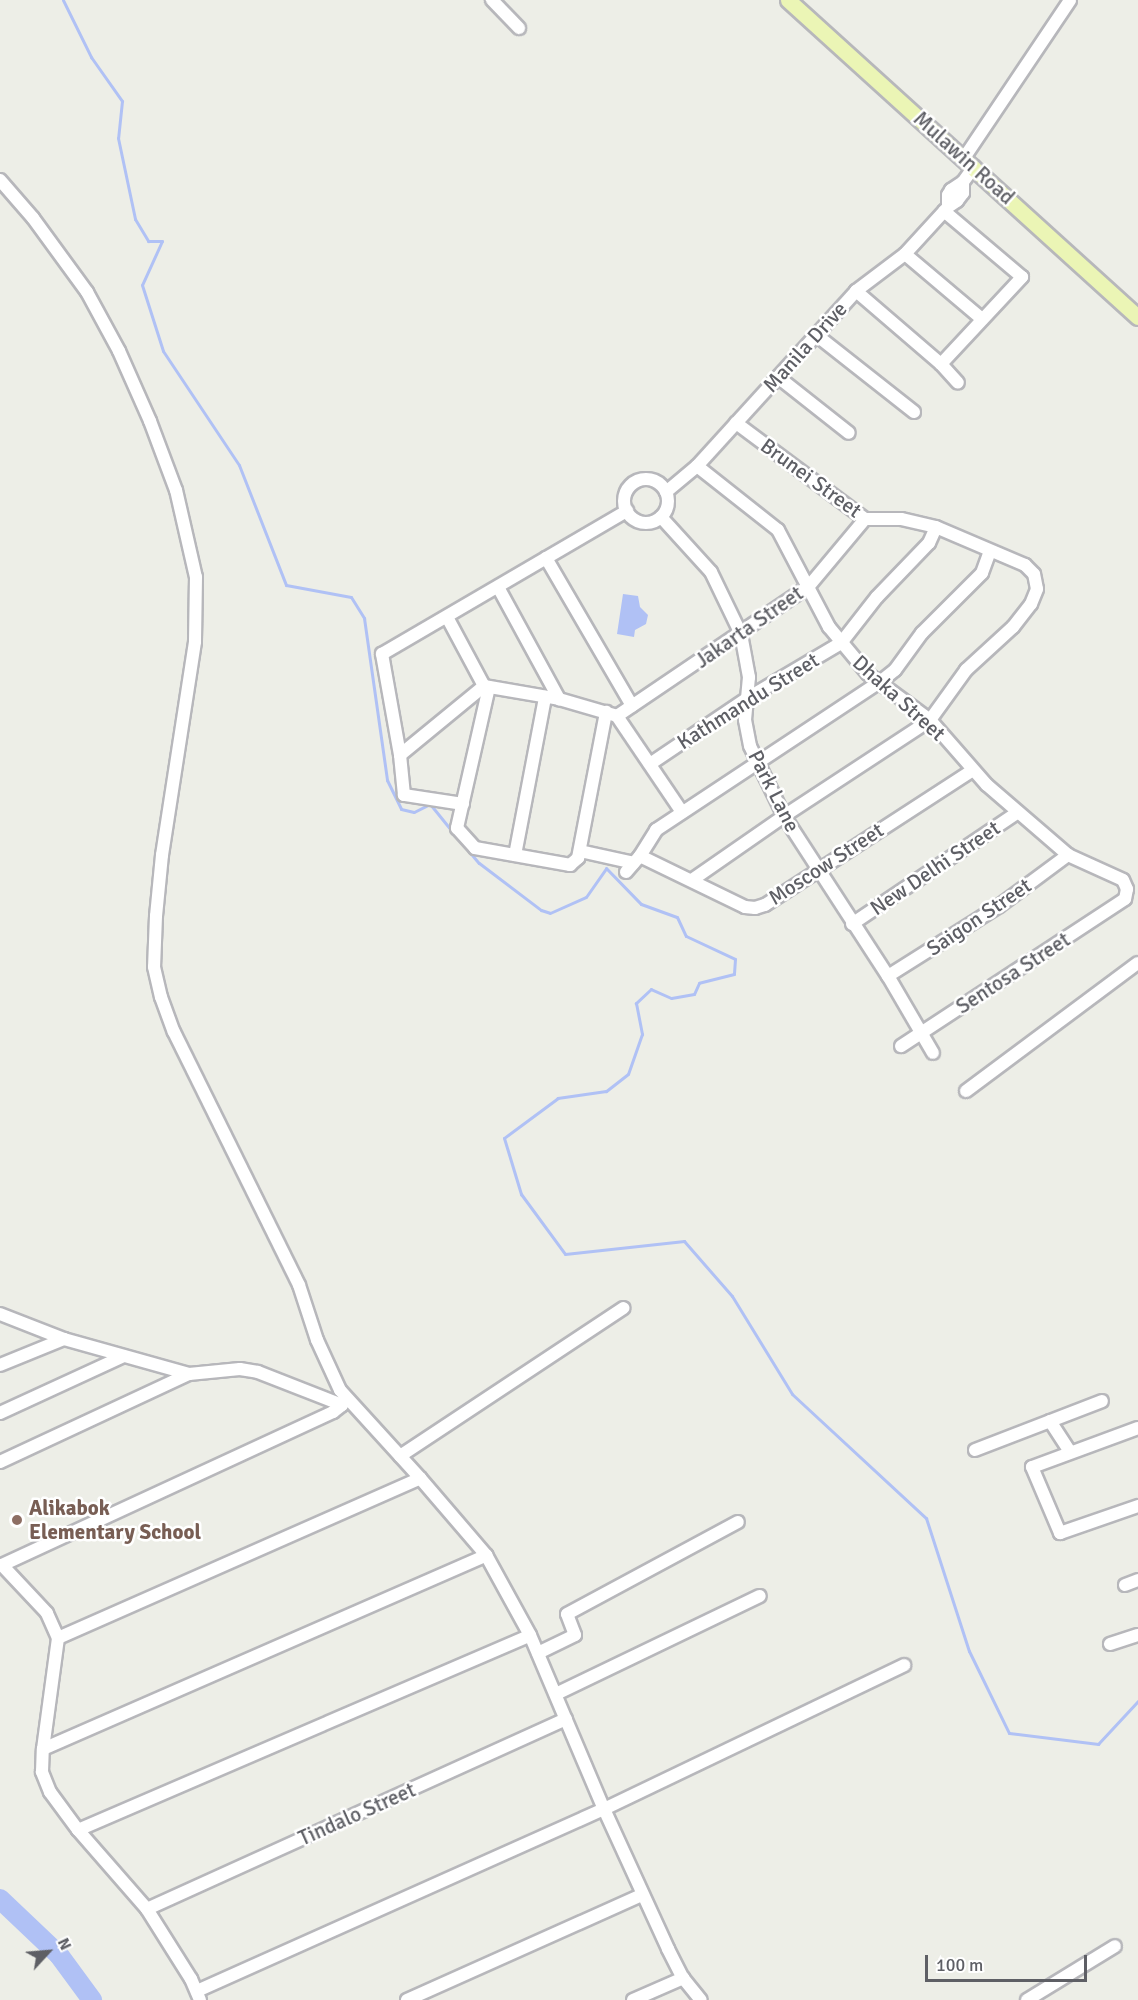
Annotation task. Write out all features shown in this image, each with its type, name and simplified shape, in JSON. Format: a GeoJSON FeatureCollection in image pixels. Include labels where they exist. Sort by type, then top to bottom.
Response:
{"type":"FeatureCollection","features":[{"type":"Feature","properties":{"kind":"main road","name":"Mulawin Road"},"geometry":{"type":"LineString","coordinates":[[788,0],[1138,317]]}},
{"type":"Feature","properties":{"kind":"street"},"geometry":{"type":"LineString","coordinates":[[492,0],[519,28]]}},
{"type":"Feature","properties":{"kind":"street","name":"Manila Drive"},"geometry":{"type":"LineString","coordinates":[[666,492],[697,466],[856,291],[905,254],[946,209],[957,201],[963,193],[963,182],[969,162],[1045,34],[1070,0]]}},
{"type":"Feature","properties":{"kind":"street"},"geometry":{"type":"LineString","coordinates":[[0,180],[33,218],[87,291],[124,361],[176,490],[196,577],[195,642],[162,855],[154,967],[160,997],[174,1032],[299,1285],[317,1340],[344,1401],[400,1456],[486,1555],[530,1635],[642,1895],[683,1978],[701,2000]]}},
{"type":"Feature","properties":{"kind":"street"},"geometry":{"type":"LineString","coordinates":[[941,364],[1022,277],[946,209]]}},
{"type":"Feature","properties":{"kind":"street"},"geometry":{"type":"LineString","coordinates":[[905,254],[982,319]]}},
{"type":"Feature","properties":{"kind":"street"},"geometry":{"type":"LineString","coordinates":[[856,291],[941,364],[958,383]]}},
{"type":"Feature","properties":{"kind":"street"},"geometry":{"type":"LineString","coordinates":[[815,334],[914,412]]}},
{"type":"Feature","properties":{"kind":"street"},"geometry":{"type":"LineString","coordinates":[[778,377],[849,433]]}},
{"type":"Feature","properties":{"kind":"street","name":"Brunei Street"},"geometry":{"type":"LineString","coordinates":[[736,423],[865,519],[900,519],[936,527],[1025,565],[1034,574],[1037,590],[1031,604],[1013,627],[966,670],[930,720]]}},
{"type":"Feature","properties":{"kind":"street","name":"Dhaka Street"},"geometry":{"type":"LineString","coordinates":[[697,466],[778,530],[829,627],[868,674],[930,720],[972,770],[1068,855],[1124,880],[1128,889],[1125,899]]}},
{"type":"Feature","properties":{"kind":"street"},"geometry":{"type":"LineString","coordinates":[[636,481],[657,482],[666,492],[668,505],[661,517],[649,523],[642,523],[627,511],[625,497],[636,481]]}},
{"type":"Feature","properties":{"kind":"street"},"geometry":{"type":"LineString","coordinates":[[463,804],[404,795],[400,755],[382,654],[627,511]]}},
{"type":"Feature","properties":{"kind":"street","name":"Park Lane"},"geometry":{"type":"LineString","coordinates":[[661,517],[711,572],[741,634],[748,677],[745,720],[750,746],[784,816],[852,924],[888,976],[933,1053]]}},
{"type":"Feature","properties":{"kind":"street","name":"Jakarta Street"},"geometry":{"type":"LineString","coordinates":[[611,714],[632,706],[809,586],[865,519]]}},
{"type":"Feature","properties":{"kind":"street","name":"Kathmandu Street"},"geometry":{"type":"LineString","coordinates":[[650,764],[748,698],[841,643],[877,597],[929,543],[936,527]]}},
{"type":"Feature","properties":{"kind":"street"},"geometry":{"type":"LineString","coordinates":[[626,873],[656,830],[880,682],[905,658],[922,633],[977,579],[990,552]]}},
{"type":"Feature","properties":{"kind":"street"},"geometry":{"type":"LineString","coordinates":[[546,558],[632,706]]}},
{"type":"Feature","properties":{"kind":"street"},"geometry":{"type":"LineString","coordinates":[[498,587],[559,699]]}},
{"type":"Feature","properties":{"kind":"street"},"geometry":{"type":"LineString","coordinates":[[447,617],[486,686],[458,828],[475,848],[570,865],[578,858],[611,714]]}},
{"type":"Feature","properties":{"kind":"street"},"geometry":{"type":"LineString","coordinates":[[400,755],[486,686],[559,699],[611,714],[650,764],[682,812]]}},
{"type":"Feature","properties":{"kind":"street"},"geometry":{"type":"LineString","coordinates":[[515,855],[545,697]]}},
{"type":"Feature","properties":{"kind":"street"},"geometry":{"type":"LineString","coordinates":[[692,880],[930,720]]}},
{"type":"Feature","properties":{"kind":"street","name":"Moscow Street"},"geometry":{"type":"LineString","coordinates":[[580,851],[637,859],[692,880],[745,907],[755,908],[765,905],[817,868],[972,770]]}},
{"type":"Feature","properties":{"kind":"street","name":"New Delhi Street"},"geometry":{"type":"LineString","coordinates":[[852,924],[1018,812]]}},
{"type":"Feature","properties":{"kind":"street","name":"Saigon Street"},"geometry":{"type":"LineString","coordinates":[[888,976],[999,906],[1068,855]]}},
{"type":"Feature","properties":{"kind":"street","name":"Sentosa Street"},"geometry":{"type":"LineString","coordinates":[[901,1046],[1125,899]]}},
{"type":"Feature","properties":{"kind":"street"},"geometry":{"type":"LineString","coordinates":[[966,1091],[1138,963]]}},
{"type":"Feature","properties":{"kind":"street"},"geometry":{"type":"LineString","coordinates":[[400,1456],[624,1308]]}},
{"type":"Feature","properties":{"kind":"street"},"geometry":{"type":"LineString","coordinates":[[2,1317],[63,1339],[189,1374]]}},
{"type":"Feature","properties":{"kind":"street"},"geometry":{"type":"LineString","coordinates":[[0,1365],[63,1339]]}},
{"type":"Feature","properties":{"kind":"street"},"geometry":{"type":"LineString","coordinates":[[0,1413],[124,1356]]}},
{"type":"Feature","properties":{"kind":"street"},"geometry":{"type":"LineString","coordinates":[[0,1462],[189,1374],[240,1369],[258,1372],[344,1401]]}},
{"type":"Feature","properties":{"kind":"street"},"geometry":{"type":"LineString","coordinates":[[344,1401],[333,1412],[1,1564],[47,1613],[58,1638],[43,1749],[42,1772],[50,1792],[78,1830],[147,1908],[199,1995],[604,1809],[904,1665]]}},
{"type":"Feature","properties":{"kind":"street"},"geometry":{"type":"LineString","coordinates":[[975,1450],[1102,1401]]}},
{"type":"Feature","properties":{"kind":"street"},"geometry":{"type":"LineString","coordinates":[[1050,1421],[1070,1452]]}},
{"type":"Feature","properties":{"kind":"street"},"geometry":{"type":"LineString","coordinates":[[1138,1428],[1032,1467],[1060,1533],[1138,1506]]}},
{"type":"Feature","properties":{"kind":"street"},"geometry":{"type":"LineString","coordinates":[[58,1638],[420,1478]]}},
{"type":"Feature","properties":{"kind":"street"},"geometry":{"type":"LineString","coordinates":[[538,1653],[575,1635],[567,1614],[738,1522]]}},
{"type":"Feature","properties":{"kind":"street"},"geometry":{"type":"LineString","coordinates":[[43,1749],[486,1555]]}},
{"type":"Feature","properties":{"kind":"street"},"geometry":{"type":"LineString","coordinates":[[1125,1585],[1138,1580]]}},
{"type":"Feature","properties":{"kind":"street"},"geometry":{"type":"LineString","coordinates":[[556,1694],[760,1596]]}},
{"type":"Feature","properties":{"kind":"street"},"geometry":{"type":"LineString","coordinates":[[78,1830],[530,1635]]}},
{"type":"Feature","properties":{"kind":"street"},"geometry":{"type":"LineString","coordinates":[[1110,1644],[1138,1635]]}},
{"type":"Feature","properties":{"kind":"street","name":"Tindalo Street"},"geometry":{"type":"LineString","coordinates":[[147,1908],[566,1719]]}},
{"type":"Feature","properties":{"kind":"street"},"geometry":{"type":"LineString","coordinates":[[407,2000],[642,1895]]}},
{"type":"Feature","properties":{"kind":"street"},"geometry":{"type":"LineString","coordinates":[[1027,2000],[1115,1946]]}},
{"type":"Feature","properties":{"kind":"street"},"geometry":{"type":"LineString","coordinates":[[633,2000],[683,1978]]}},
{"type":"Feature","properties":{"kind":"water"},"geometry":{"type":"Polygon","coordinates":[[[623,594],[638,596],[640,607],[648,615],[646,624],[635,630],[634,637],[617,634],[623,594]]]}},
{"type":"Feature","properties":{"kind":"waterway"},"geometry":{"type":"LineString","coordinates":[[63,0],[91,57],[122,101],[118,138],[135,219],[148,241],[162,241],[142,285],[163,351],[239,465],[286,585],[351,597],[364,618],[387,780],[401,809],[414,812],[430,804],[452,831]]}},
{"type":"Feature","properties":{"kind":"waterway"},"geometry":{"type":"LineString","coordinates":[[462,843],[479,863],[541,910],[550,913],[586,897],[606,868],[641,904],[677,917],[686,936],[735,959],[734,974],[699,983],[694,994],[671,998],[651,989],[636,1003],[642,1034],[628,1074],[606,1091],[558,1098],[504,1138],[521,1194],[565,1254],[684,1241],[732,1296],[792,1394],[926,1518],[969,1651],[1009,1733],[1098,1744],[1138,1701]]}},
{"type":"Feature","properties":{"kind":"waterway"},"geometry":{"type":"LineString","coordinates":[[0,1899],[59,1955],[92,2000]]}},
{"type":"Feature","properties":{"kind":"place","name":"Alikabok Elementary School"},"geometry":{"type":"Point","coordinates":[17,1520]}}]}
